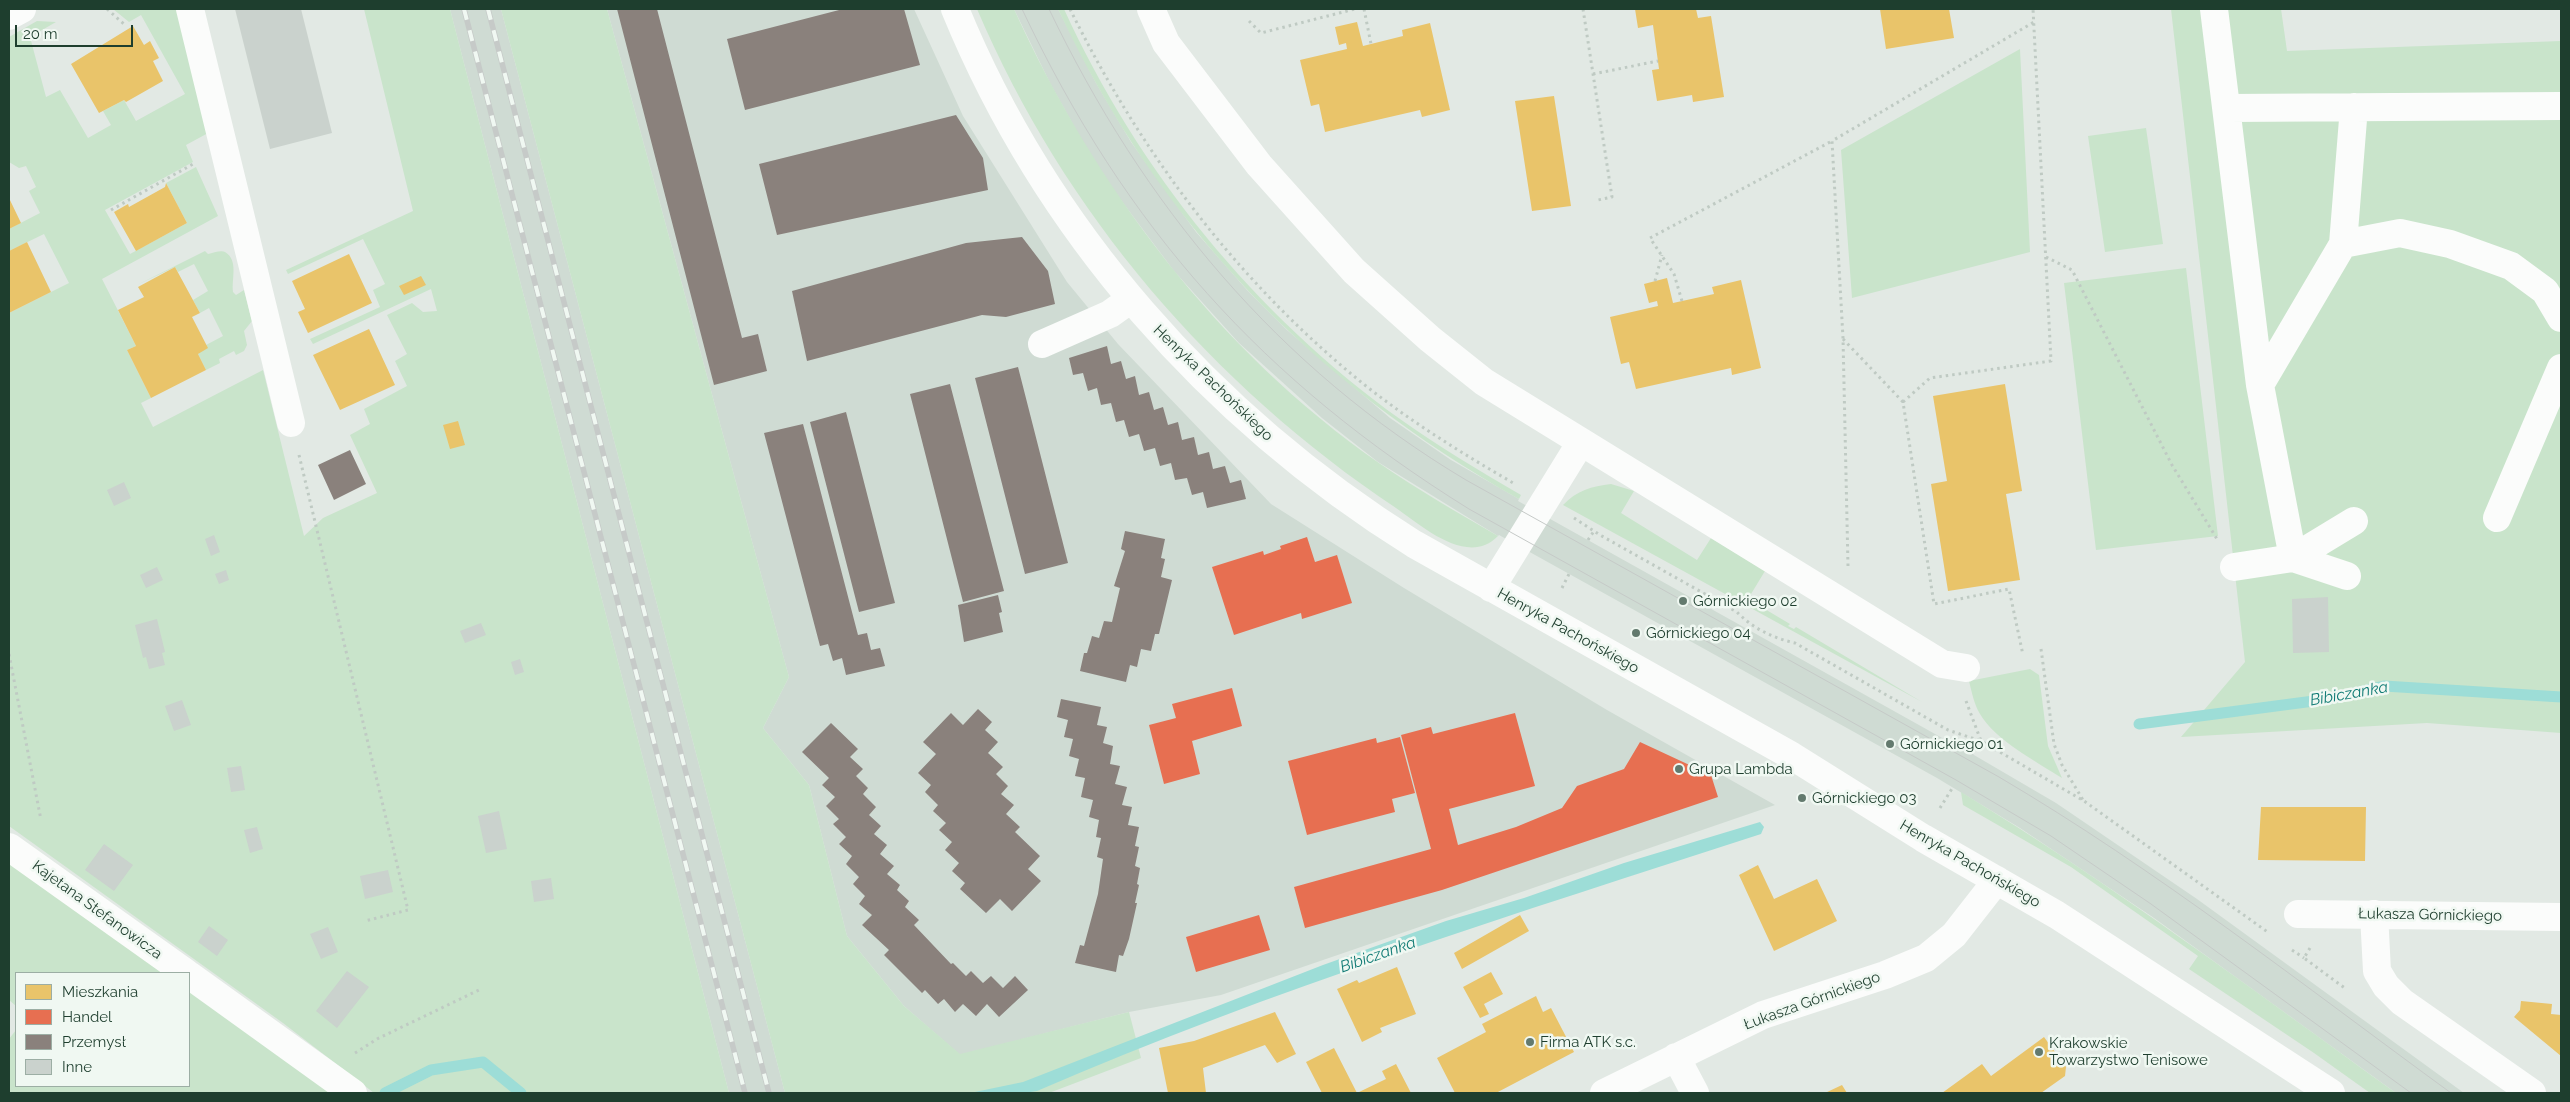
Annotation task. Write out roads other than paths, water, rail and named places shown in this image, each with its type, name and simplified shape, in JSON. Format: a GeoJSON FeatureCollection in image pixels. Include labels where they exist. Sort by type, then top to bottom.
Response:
{"type":"FeatureCollection","features":[{"type":"Feature","properties":{"kind":"street"},"geometry":{"type":"LineString","coordinates":[[9,16],[22,9]]}},
{"type":"Feature","properties":{"kind":"street"},"geometry":{"type":"LineString","coordinates":[[190,9],[291,423]]}},
{"type":"Feature","properties":{"kind":"street","name":"Henryka Pachońskiego"},"geometry":{"type":"LineString","coordinates":[[955,9],[979,63],[1026,151],[1069,217],[1131,299],[1218,392],[1294,460],[1377,521],[1491,588],[1792,756],[1923,838],[2106,946],[2331,1093]]}},
{"type":"Feature","properties":{"kind":"street"},"geometry":{"type":"LineString","coordinates":[[1151,9],[1166,43],[1259,165],[1354,270],[1430,339],[1484,382],[1848,607],[1942,664],[1961,667]]}},
{"type":"Feature","properties":{"kind":"street"},"geometry":{"type":"LineString","coordinates":[[2214,9],[2228,108],[2260,385],[2293,558]]}},
{"type":"Feature","properties":{"kind":"street"},"geometry":{"type":"LineString","coordinates":[[2228,108],[2561,106]]}},
{"type":"Feature","properties":{"kind":"street"},"geometry":{"type":"LineString","coordinates":[[2260,385],[2344,244],[2354,107]]}},
{"type":"Feature","properties":{"kind":"street"},"geometry":{"type":"LineString","coordinates":[[2344,244],[2400,233],[2450,244],[2511,266],[2545,291],[2561,318]]}},
{"type":"Feature","properties":{"kind":"street"},"geometry":{"type":"LineString","coordinates":[[1042,344],[1110,314],[1131,299]]}},
{"type":"Feature","properties":{"kind":"street"},"geometry":{"type":"LineString","coordinates":[[2497,518],[2561,368]]}},
{"type":"Feature","properties":{"kind":"street"},"geometry":{"type":"LineString","coordinates":[[1491,588],[1581,442]]}},
{"type":"Feature","properties":{"kind":"street"},"geometry":{"type":"LineString","coordinates":[[2234,567],[2293,558],[2354,521]]}},
{"type":"Feature","properties":{"kind":"street"},"geometry":{"type":"LineString","coordinates":[[2293,558],[2347,576]]}},
{"type":"Feature","properties":{"kind":"street","name":"Kajetana Stefanowicza"},"geometry":{"type":"LineString","coordinates":[[9,847],[184,972]]}},
{"type":"Feature","properties":{"kind":"street","name":"Łukasza Górnickiego"},"geometry":{"type":"LineString","coordinates":[[1604,1093],[1763,1015],[1885,975],[1926,958],[1954,935],[1997,880]]}},
{"type":"Feature","properties":{"kind":"street","name":"Łukasza Górnickiego"},"geometry":{"type":"LineString","coordinates":[[2298,914],[2561,917]]}},
{"type":"Feature","properties":{"kind":"street"},"geometry":{"type":"LineString","coordinates":[[2374,914],[2377,971],[2386,986],[2402,1002],[2532,1093]]}},
{"type":"Feature","properties":{"kind":"street","name":"Kajetana Stefanowicza"},"geometry":{"type":"LineString","coordinates":[[190,976],[340,1084]]}},
{"type":"Feature","properties":{"kind":"street"},"geometry":{"type":"LineString","coordinates":[[1676,1057],[1695,1093]]}},
{"type":"Feature","properties":{"kind":"water"},"geometry":{"type":"Polygon","coordinates":[[[1760,822],[1764,827],[1761,834],[1487,923],[1305,986],[1215,1019],[1037,1091],[1024,1093],[970,1093],[1023,1082],[1323,965],[1446,921],[1524,898],[1624,863],[1760,822]]]}},
{"type":"Feature","properties":{"kind":"waterway","name":"Bibiczanka"},"geometry":{"type":"LineString","coordinates":[[2139,724],[2329,699],[2384,686],[2561,697]]}},
{"type":"Feature","properties":{"kind":"waterway","name":"Bibiczanka"},"geometry":{"type":"LineString","coordinates":[[385,1093],[431,1070],[483,1062],[521,1093]]}},
{"type":"Feature","properties":{"kind":"tram line"},"geometry":{"type":"LineString","coordinates":[[1022,9],[1063,88],[1107,162],[1155,230],[1207,294],[1264,353],[1327,408],[1395,460],[1469,509],[1956,780],[2051,836],[2151,904],[2411,1093]]}},
{"type":"Feature","properties":{"kind":"tram line"},"geometry":{"type":"LineString","coordinates":[[1049,9],[1086,81],[1127,150],[1173,215],[1222,276],[1276,333],[1335,387],[1398,436],[1466,480],[1999,777],[2058,813],[2229,929],[2451,1093]]}},
{"type":"Feature","properties":{"kind":"railway"},"geometry":{"type":"LineString","coordinates":[[464,9],[745,1093]]}},
{"type":"Feature","properties":{"kind":"railway"},"geometry":{"type":"LineString","coordinates":[[488,9],[769,1093]]}},
{"type":"Feature","properties":{"kind":"place","name":"Górnickiego 02"},"geometry":{"type":"Point","coordinates":[1683,601]}},
{"type":"Feature","properties":{"kind":"place","name":"Górnickiego 04"},"geometry":{"type":"Point","coordinates":[1636,633]}},
{"type":"Feature","properties":{"kind":"place","name":"Górnickiego 01"},"geometry":{"type":"Point","coordinates":[1890,744]}},
{"type":"Feature","properties":{"kind":"place","name":"Grupa Lambda"},"geometry":{"type":"Point","coordinates":[1679,769]}},
{"type":"Feature","properties":{"kind":"place","name":"Górnickiego 03"},"geometry":{"type":"Point","coordinates":[1802,798]}},
{"type":"Feature","properties":{"kind":"place","name":"Firma ATK s.c."},"geometry":{"type":"Point","coordinates":[1530,1042]}},
{"type":"Feature","properties":{"kind":"place","name":"Krakowskie Towarzystwo Tenisowe"},"geometry":{"type":"Point","coordinates":[2039,1052]}}]}
